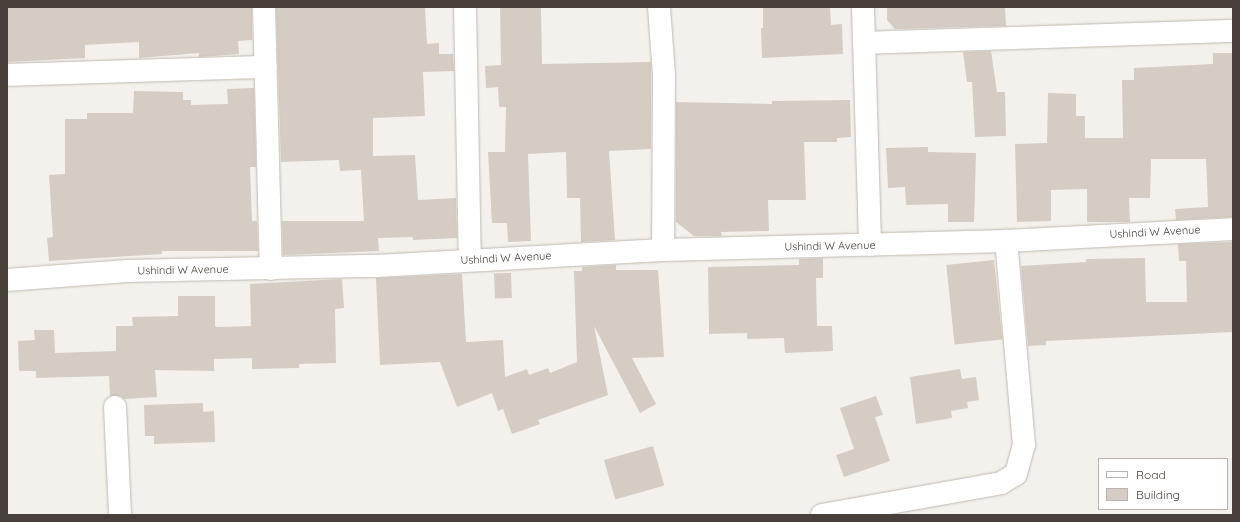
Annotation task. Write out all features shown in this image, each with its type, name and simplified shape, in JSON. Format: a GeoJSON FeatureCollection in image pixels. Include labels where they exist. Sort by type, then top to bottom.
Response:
{"type":"FeatureCollection","features":[{"type":"Feature","properties":{"kind":"street"},"geometry":{"type":"LineString","coordinates":[[264,7],[271,269]]}},
{"type":"Feature","properties":{"kind":"street"},"geometry":{"type":"LineString","coordinates":[[465,7],[470,259]]}},
{"type":"Feature","properties":{"kind":"street"},"geometry":{"type":"LineString","coordinates":[[659,7],[664,74],[663,250]]}},
{"type":"Feature","properties":{"kind":"street"},"geometry":{"type":"LineString","coordinates":[[863,7],[870,245]]}},
{"type":"Feature","properties":{"kind":"street"},"geometry":{"type":"LineString","coordinates":[[864,43],[1233,30]]}},
{"type":"Feature","properties":{"kind":"street"},"geometry":{"type":"LineString","coordinates":[[7,75],[266,66]]}},
{"type":"Feature","properties":{"kind":"street","name":"Ushindi W Avenue"},"geometry":{"type":"LineString","coordinates":[[7,280],[127,271],[271,269],[663,250],[1006,240],[1233,229]]}},
{"type":"Feature","properties":{"kind":"street"},"geometry":{"type":"LineString","coordinates":[[822,515],[1001,483],[1016,474],[1024,445],[1006,240]]}},
{"type":"Feature","properties":{"kind":"street"},"geometry":{"type":"LineString","coordinates":[[115,407],[120,515]]}},
{"type":"Feature","properties":{"kind":"building"},"geometry":{"type":"Polygon","coordinates":[[[7,7],[252,7],[252,40],[238,41],[239,54],[199,57],[199,53],[139,58],[139,42],[85,45],[85,58],[7,62],[7,7]]]}},
{"type":"Feature","properties":{"kind":"building"},"geometry":{"type":"Polygon","coordinates":[[[276,7],[425,7],[427,44],[439,43],[439,54],[453,54],[454,71],[423,72],[425,116],[373,118],[373,156],[415,155],[418,200],[456,198],[457,238],[413,240],[413,237],[378,238],[379,251],[283,255],[282,221],[364,221],[361,170],[340,171],[339,160],[281,162],[276,7]]]}},
{"type":"Feature","properties":{"kind":"building"},"geometry":{"type":"Polygon","coordinates":[[[500,7],[541,7],[542,64],[651,62],[651,149],[609,151],[615,240],[581,242],[580,198],[567,198],[566,152],[528,154],[531,241],[508,242],[507,223],[492,223],[488,152],[505,152],[506,107],[499,107],[498,87],[486,88],[485,66],[501,65],[500,7]]]}},
{"type":"Feature","properties":{"kind":"building"},"geometry":{"type":"Polygon","coordinates":[[[763,7],[830,7],[831,25],[842,24],[843,54],[762,58],[761,28],[763,28],[763,7]]]}},
{"type":"Feature","properties":{"kind":"building"},"geometry":{"type":"Polygon","coordinates":[[[887,7],[1005,7],[1006,26],[895,29],[887,20],[887,7]]]}},
{"type":"Feature","properties":{"kind":"building"},"geometry":{"type":"Polygon","coordinates":[[[991,51],[997,92],[1005,92],[1006,136],[975,137],[972,82],[967,82],[963,52],[991,51]]]}},
{"type":"Feature","properties":{"kind":"building"},"geometry":{"type":"Polygon","coordinates":[[[1213,53],[1233,53],[1233,217],[1176,220],[1175,209],[1208,207],[1206,159],[1151,159],[1150,198],[1129,198],[1130,222],[1087,222],[1087,189],[1051,190],[1051,221],[1017,222],[1015,144],[1047,143],[1048,93],[1076,94],[1076,116],[1085,116],[1085,138],[1123,138],[1122,80],[1134,80],[1134,68],[1213,64],[1213,53]]]}},
{"type":"Feature","properties":{"kind":"building"},"geometry":{"type":"Polygon","coordinates":[[[254,88],[256,167],[250,167],[252,221],[257,221],[258,251],[162,251],[162,254],[49,261],[47,238],[53,237],[49,175],[65,174],[65,119],[87,119],[87,113],[133,113],[134,91],[183,92],[183,100],[191,100],[191,105],[228,104],[227,89],[254,88]]]}},
{"type":"Feature","properties":{"kind":"building"},"geometry":{"type":"Polygon","coordinates":[[[850,100],[851,137],[837,138],[837,142],[804,142],[806,200],[768,200],[769,231],[721,232],[722,236],[694,236],[676,222],[676,102],[772,104],[772,101],[850,100]]]}},
{"type":"Feature","properties":{"kind":"building"},"geometry":{"type":"Polygon","coordinates":[[[928,147],[928,152],[976,153],[974,222],[948,222],[948,204],[906,205],[905,187],[888,188],[886,148],[928,147]]]}},
{"type":"Feature","properties":{"kind":"building"},"geometry":{"type":"Polygon","coordinates":[[[1233,242],[1233,332],[1046,341],[1046,345],[1028,346],[1021,266],[1086,262],[1086,259],[1145,258],[1146,302],[1187,302],[1186,261],[1179,261],[1178,244],[1233,242]]]}},
{"type":"Feature","properties":{"kind":"building"},"geometry":{"type":"Polygon","coordinates":[[[823,258],[823,278],[816,278],[817,326],[832,326],[833,351],[785,353],[784,338],[747,339],[747,333],[709,334],[708,267],[799,265],[799,259],[823,258]]]}},
{"type":"Feature","properties":{"kind":"building"},"geometry":{"type":"Polygon","coordinates":[[[994,260],[1002,340],[955,345],[946,265],[994,260]]]}},
{"type":"Feature","properties":{"kind":"building"},"geometry":{"type":"Polygon","coordinates":[[[616,265],[616,270],[658,270],[664,357],[632,358],[656,404],[640,413],[594,326],[608,395],[538,420],[540,424],[512,434],[503,409],[498,411],[492,393],[457,407],[440,362],[380,365],[376,278],[462,274],[466,342],[503,340],[505,377],[527,369],[529,375],[548,368],[550,373],[577,362],[574,271],[582,271],[582,267],[616,265]]]}},
{"type":"Feature","properties":{"kind":"building"},"geometry":{"type":"Polygon","coordinates":[[[511,273],[512,298],[495,299],[494,274],[511,273]]]}},
{"type":"Feature","properties":{"kind":"building"},"geometry":{"type":"Polygon","coordinates":[[[342,279],[344,308],[335,309],[336,363],[299,364],[299,368],[252,369],[252,358],[214,359],[214,371],[155,370],[157,397],[124,399],[120,396],[110,396],[109,376],[36,378],[36,371],[19,371],[18,341],[35,340],[34,330],[54,330],[55,353],[116,351],[116,326],[133,326],[132,317],[178,316],[178,296],[215,296],[215,326],[251,326],[250,284],[342,279]]]}},
{"type":"Feature","properties":{"kind":"building"},"geometry":{"type":"Polygon","coordinates":[[[960,369],[962,379],[976,377],[979,400],[967,402],[968,408],[951,411],[952,418],[916,424],[910,377],[960,369]]]}},
{"type":"Feature","properties":{"kind":"building"},"geometry":{"type":"Polygon","coordinates":[[[876,396],[883,415],[875,417],[890,461],[844,477],[836,455],[854,449],[840,408],[876,396]]]}},
{"type":"Feature","properties":{"kind":"building"},"geometry":{"type":"Polygon","coordinates":[[[203,403],[203,412],[214,411],[215,442],[154,444],[154,436],[145,436],[144,405],[203,403]]]}},
{"type":"Feature","properties":{"kind":"building"},"geometry":{"type":"Polygon","coordinates":[[[653,446],[664,485],[615,499],[604,460],[653,446]]]}}]}
